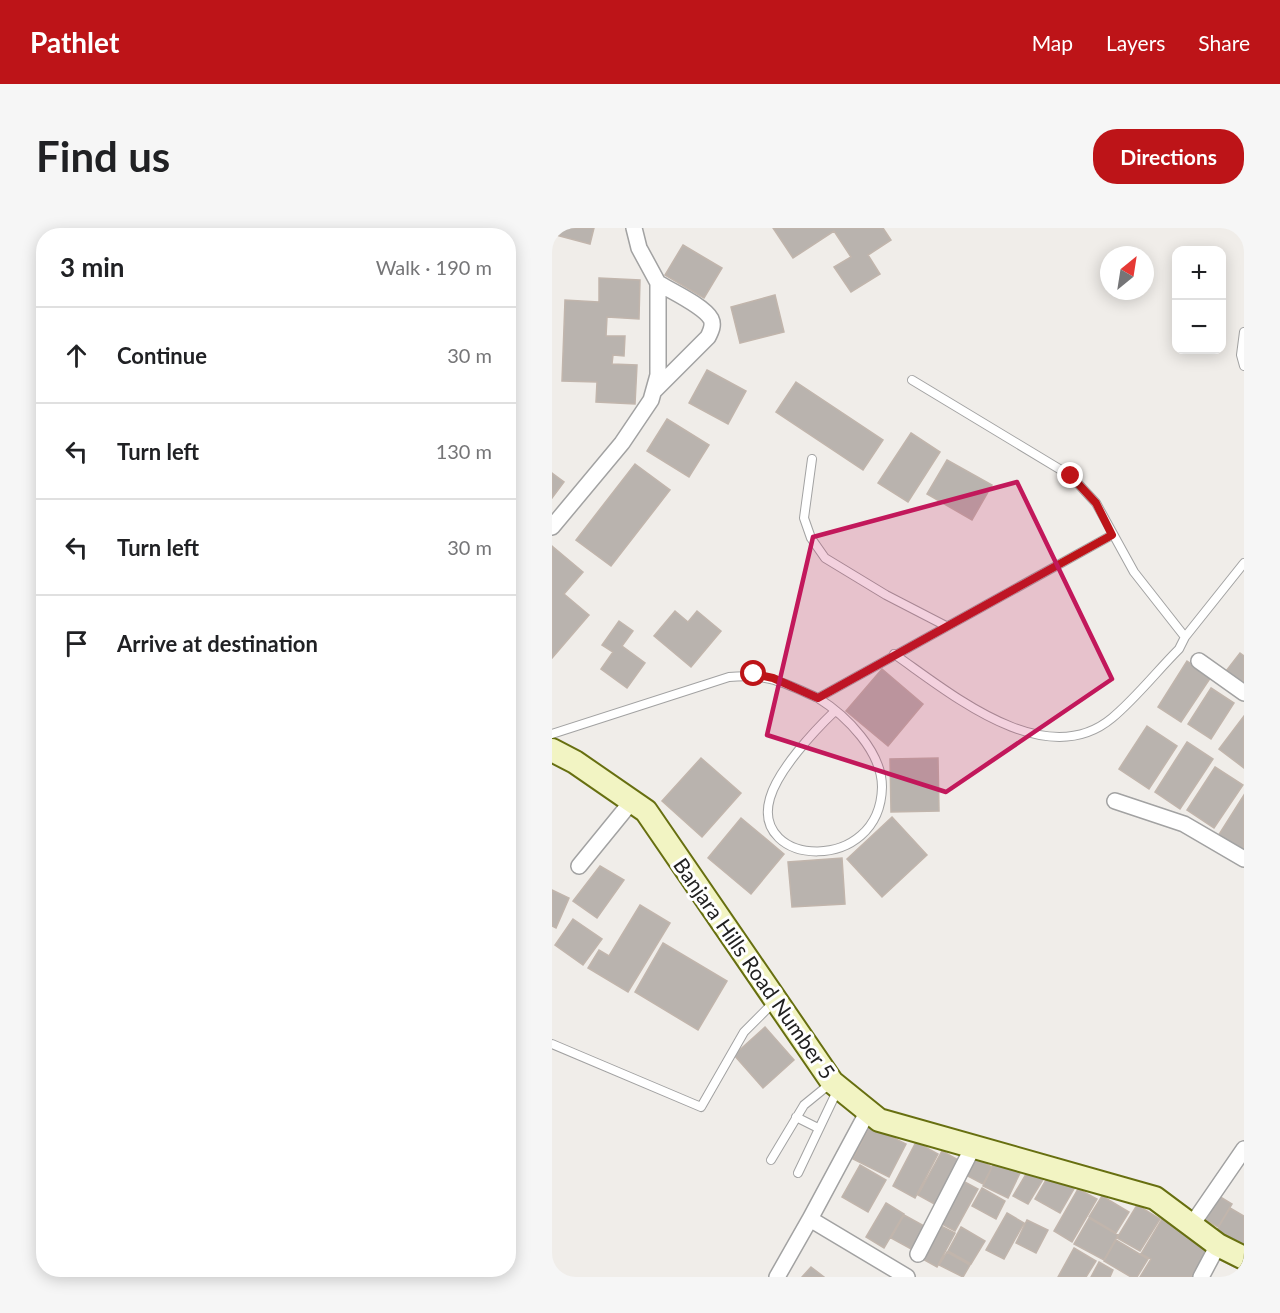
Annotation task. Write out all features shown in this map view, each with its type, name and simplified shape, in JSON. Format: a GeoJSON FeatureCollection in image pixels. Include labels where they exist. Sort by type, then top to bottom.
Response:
{"type":"FeatureCollection","features":[{"type":"Feature","properties":{"kind":"street"},"geometry":{"type":"LineString","coordinates":[[634,228],[639,248],[658,284],[658,375],[653,393]]}},
{"type":"Feature","properties":{"kind":"street"},"geometry":{"type":"LineString","coordinates":[[552,527],[622,443],[653,393],[708,337],[712,320],[704,310],[658,284]]}},
{"type":"Feature","properties":{"kind":"street"},"geometry":{"type":"LineString","coordinates":[[1199,661],[1244,693]]}},
{"type":"Feature","properties":{"kind":"street","name":"Banjara Hills Road Number 5"},"geometry":{"type":"LineString","coordinates":[[552,750],[575,762],[646,811],[836,1085],[879,1120],[1155,1198],[1218,1245],[1244,1258]]}},
{"type":"Feature","properties":{"kind":"street"},"geometry":{"type":"LineString","coordinates":[[579,866],[632,801]]}},
{"type":"Feature","properties":{"kind":"street"},"geometry":{"type":"LineString","coordinates":[[1114,801],[1184,824],[1244,859]]}},
{"type":"Feature","properties":{"kind":"street"},"geometry":{"type":"LineString","coordinates":[[777,1277],[868,1111]]}},
{"type":"Feature","properties":{"kind":"street"},"geometry":{"type":"LineString","coordinates":[[918,1254],[973,1147]]}},
{"type":"Feature","properties":{"kind":"street"},"geometry":{"type":"LineString","coordinates":[[1191,1226],[1243,1153]]}},
{"type":"Feature","properties":{"kind":"street"},"geometry":{"type":"LineString","coordinates":[[810,1219],[907,1277]]}},
{"type":"Feature","properties":{"kind":"street"},"geometry":{"type":"LineString","coordinates":[[1201,1277],[1218,1245]]}},
{"type":"Feature","properties":{"kind":"lane"},"geometry":{"type":"LineString","coordinates":[[1244,332],[1241,355],[1244,366]]}},
{"type":"Feature","properties":{"kind":"lane"},"geometry":{"type":"LineString","coordinates":[[912,380],[1071,476],[1096,503],[1134,572],[1185,637]]}},
{"type":"Feature","properties":{"kind":"lane"},"geometry":{"type":"LineString","coordinates":[[812,459],[804,518],[811,538],[825,558],[886,595],[946,626]]}},
{"type":"Feature","properties":{"kind":"lane"},"geometry":{"type":"LineString","coordinates":[[818,698],[1112,535]]}},
{"type":"Feature","properties":{"kind":"lane"},"geometry":{"type":"LineString","coordinates":[[894,654],[986,718],[1038,735],[1065,737],[1086,731],[1110,719],[1179,649],[1185,637],[1244,563]]}},
{"type":"Feature","properties":{"kind":"lane"},"geometry":{"type":"LineString","coordinates":[[552,734],[729,676],[754,674],[773,678],[818,698],[835,711],[867,743],[882,772],[882,796],[874,821],[858,840],[841,848],[797,851],[775,835],[769,816],[770,799],[806,738],[835,711]]}},
{"type":"Feature","properties":{"kind":"lane"},"geometry":{"type":"LineString","coordinates":[[552,1044],[701,1107],[744,1032],[776,1000]]}},
{"type":"Feature","properties":{"kind":"lane"},"geometry":{"type":"LineString","coordinates":[[771,1160],[804,1105],[836,1085]]}},
{"type":"Feature","properties":{"kind":"lane"},"geometry":{"type":"LineString","coordinates":[[798,1173],[836,1085]]}},
{"type":"Feature","properties":{"kind":"lane"},"geometry":{"type":"LineString","coordinates":[[796,1117],[818,1128]]}},
{"type":"Feature","properties":{"kind":"highlighted area"},"geometry":{"type":"Polygon","coordinates":[[[1017,482],[1112,679],[946,792],[767,735],[813,537],[1017,482]]]}},
{"type":"Feature","properties":{"kind":"building"},"geometry":{"type":"Polygon","coordinates":[[[552,228],[594,228],[590,244],[552,234],[552,228]]]}},
{"type":"Feature","properties":{"kind":"building"},"geometry":{"type":"Polygon","coordinates":[[[773,228],[883,228],[891,240],[868,255],[880,274],[851,292],[834,267],[851,257],[834,231],[793,258],[773,228]]]}},
{"type":"Feature","properties":{"kind":"building"},"geometry":{"type":"Polygon","coordinates":[[[683,245],[722,268],[704,298],[665,275],[683,245]]]}},
{"type":"Feature","properties":{"kind":"building"},"geometry":{"type":"Polygon","coordinates":[[[599,278],[640,280],[639,319],[607,317],[606,336],[625,336],[624,356],[613,355],[612,364],[637,365],[635,404],[596,402],[597,382],[562,381],[565,300],[599,302],[599,278]]]}},
{"type":"Feature","properties":{"kind":"building"},"geometry":{"type":"Polygon","coordinates":[[[775,295],[784,332],[740,343],[731,307],[775,295]]]}},
{"type":"Feature","properties":{"kind":"building"},"geometry":{"type":"Polygon","coordinates":[[[707,370],[746,391],[728,424],[689,403],[707,370]]]}},
{"type":"Feature","properties":{"kind":"building"},"geometry":{"type":"Polygon","coordinates":[[[796,382],[883,440],[863,470],[776,412],[796,382]]]}},
{"type":"Feature","properties":{"kind":"building"},"geometry":{"type":"Polygon","coordinates":[[[667,419],[709,445],[689,477],[647,451],[667,419]]]}},
{"type":"Feature","properties":{"kind":"building"},"geometry":{"type":"Polygon","coordinates":[[[911,433],[940,452],[908,502],[878,483],[911,433]]]}},
{"type":"Feature","properties":{"kind":"building"},"geometry":{"type":"Polygon","coordinates":[[[947,460],[992,485],[972,520],[927,494],[947,460]]]}},
{"type":"Feature","properties":{"kind":"building"},"geometry":{"type":"Polygon","coordinates":[[[635,464],[670,490],[611,566],[576,540],[635,464]]]}},
{"type":"Feature","properties":{"kind":"building"},"geometry":{"type":"Polygon","coordinates":[[[552,473],[564,482],[552,498],[552,473]]]}},
{"type":"Feature","properties":{"kind":"building"},"geometry":{"type":"Polygon","coordinates":[[[552,546],[583,572],[564,594],[589,615],[552,658],[552,546]]]}},
{"type":"Feature","properties":{"kind":"building"},"geometry":{"type":"Polygon","coordinates":[[[675,611],[688,622],[697,611],[721,631],[691,667],[654,636],[675,611]]]}},
{"type":"Feature","properties":{"kind":"building"},"geometry":{"type":"Polygon","coordinates":[[[619,621],[633,631],[622,646],[645,663],[627,688],[601,669],[613,652],[602,645],[619,621]]]}},
{"type":"Feature","properties":{"kind":"building"},"geometry":{"type":"Polygon","coordinates":[[[1240,653],[1244,656],[1244,685],[1226,671],[1240,653]]]}},
{"type":"Feature","properties":{"kind":"building"},"geometry":{"type":"Polygon","coordinates":[[[1187,661],[1211,677],[1181,722],[1158,707],[1187,661]]]}},
{"type":"Feature","properties":{"kind":"building"},"geometry":{"type":"Polygon","coordinates":[[[882,669],[923,704],[888,746],[846,711],[882,669]]]}},
{"type":"Feature","properties":{"kind":"building"},"geometry":{"type":"Polygon","coordinates":[[[1211,688],[1234,703],[1211,739],[1188,724],[1211,688]]]}},
{"type":"Feature","properties":{"kind":"building"},"geometry":{"type":"Polygon","coordinates":[[[1244,716],[1244,768],[1219,749],[1244,716]]]}},
{"type":"Feature","properties":{"kind":"building"},"geometry":{"type":"Polygon","coordinates":[[[1147,726],[1177,746],[1149,789],[1119,769],[1147,726]]]}},
{"type":"Feature","properties":{"kind":"building"},"geometry":{"type":"Polygon","coordinates":[[[1187,742],[1213,759],[1180,809],[1155,792],[1187,742]]]}},
{"type":"Feature","properties":{"kind":"building"},"geometry":{"type":"Polygon","coordinates":[[[701,758],[741,793],[702,837],[662,801],[701,758]]]}},
{"type":"Feature","properties":{"kind":"building"},"geometry":{"type":"Polygon","coordinates":[[[938,758],[939,811],[891,812],[890,759],[938,758]]]}},
{"type":"Feature","properties":{"kind":"building"},"geometry":{"type":"Polygon","coordinates":[[[1215,767],[1243,785],[1214,828],[1187,810],[1215,767]]]}},
{"type":"Feature","properties":{"kind":"building"},"geometry":{"type":"Polygon","coordinates":[[[1244,795],[1244,853],[1218,836],[1244,795]]]}},
{"type":"Feature","properties":{"kind":"building"},"geometry":{"type":"Polygon","coordinates":[[[892,817],[927,855],[882,897],[847,859],[892,817]]]}},
{"type":"Feature","properties":{"kind":"building"},"geometry":{"type":"Polygon","coordinates":[[[741,818],[784,854],[751,894],[708,858],[741,818]]]}},
{"type":"Feature","properties":{"kind":"building"},"geometry":{"type":"Polygon","coordinates":[[[842,858],[845,904],[792,907],[788,862],[842,858]]]}},
{"type":"Feature","properties":{"kind":"building"},"geometry":{"type":"Polygon","coordinates":[[[600,866],[624,880],[597,918],[573,901],[600,866]]]}},
{"type":"Feature","properties":{"kind":"building"},"geometry":{"type":"Polygon","coordinates":[[[552,890],[569,898],[556,928],[552,926],[552,890]]]}},
{"type":"Feature","properties":{"kind":"building"},"geometry":{"type":"Polygon","coordinates":[[[640,905],[670,923],[628,992],[588,968],[599,950],[609,956],[640,905]]]}},
{"type":"Feature","properties":{"kind":"building"},"geometry":{"type":"Polygon","coordinates":[[[573,919],[602,939],[583,965],[555,945],[573,919]]]}},
{"type":"Feature","properties":{"kind":"building"},"geometry":{"type":"Polygon","coordinates":[[[663,943],[727,981],[698,1030],[635,992],[663,943]]]}},
{"type":"Feature","properties":{"kind":"building"},"geometry":{"type":"Polygon","coordinates":[[[765,1027],[794,1060],[763,1088],[734,1055],[765,1027]]]}},
{"type":"Feature","properties":{"kind":"building"},"geometry":{"type":"Polygon","coordinates":[[[870,1126],[906,1144],[889,1177],[853,1159],[870,1126]]]}},
{"type":"Feature","properties":{"kind":"building"},"geometry":{"type":"Polygon","coordinates":[[[916,1142],[938,1154],[915,1198],[893,1186],[916,1142]]]}},
{"type":"Feature","properties":{"kind":"building"},"geometry":{"type":"Polygon","coordinates":[[[942,1151],[962,1162],[938,1206],[918,1195],[942,1151]]]}},
{"type":"Feature","properties":{"kind":"building"},"geometry":{"type":"Polygon","coordinates":[[[971,1156],[992,1167],[983,1184],[962,1173],[971,1156]]]}},
{"type":"Feature","properties":{"kind":"building"},"geometry":{"type":"Polygon","coordinates":[[[995,1161],[1020,1173],[1008,1198],[983,1186],[995,1161]]]}},
{"type":"Feature","properties":{"kind":"building"},"geometry":{"type":"Polygon","coordinates":[[[860,1165],[886,1180],[868,1212],[842,1197],[860,1165]]]}},
{"type":"Feature","properties":{"kind":"building"},"geometry":{"type":"Polygon","coordinates":[[[1029,1169],[1044,1178],[1028,1204],[1013,1196],[1029,1169]]]}},
{"type":"Feature","properties":{"kind":"building"},"geometry":{"type":"Polygon","coordinates":[[[1050,1173],[1075,1187],[1060,1213],[1035,1199],[1050,1173]]]}},
{"type":"Feature","properties":{"kind":"building"},"geometry":{"type":"Polygon","coordinates":[[[961,1180],[978,1189],[955,1231],[938,1222],[961,1180]]]}},
{"type":"Feature","properties":{"kind":"building"},"geometry":{"type":"Polygon","coordinates":[[[982,1188],[1005,1201],[996,1219],[972,1206],[982,1188]]]}},
{"type":"Feature","properties":{"kind":"building"},"geometry":{"type":"Polygon","coordinates":[[[1078,1189],[1097,1199],[1072,1242],[1054,1231],[1078,1189]]]}},
{"type":"Feature","properties":{"kind":"building"},"geometry":{"type":"Polygon","coordinates":[[[1217,1195],[1232,1204],[1218,1227],[1203,1218],[1217,1195]]]}},
{"type":"Feature","properties":{"kind":"building"},"geometry":{"type":"Polygon","coordinates":[[[1102,1196],[1129,1212],[1116,1233],[1089,1217],[1102,1196]]]}},
{"type":"Feature","properties":{"kind":"building"},"geometry":{"type":"Polygon","coordinates":[[[886,1203],[904,1214],[884,1248],[866,1237],[886,1203]]]}},
{"type":"Feature","properties":{"kind":"building"},"geometry":{"type":"Polygon","coordinates":[[[1137,1205],[1160,1219],[1140,1251],[1117,1238],[1137,1205]]]}},
{"type":"Feature","properties":{"kind":"building"},"geometry":{"type":"Polygon","coordinates":[[[1230,1208],[1244,1216],[1244,1248],[1216,1231],[1230,1208]]]}},
{"type":"Feature","properties":{"kind":"building"},"geometry":{"type":"Polygon","coordinates":[[[1007,1213],[1024,1223],[1004,1259],[986,1250],[1007,1213]]]}},
{"type":"Feature","properties":{"kind":"building"},"geometry":{"type":"Polygon","coordinates":[[[904,1215],[926,1227],[913,1250],[891,1238],[904,1215]]]}},
{"type":"Feature","properties":{"kind":"building"},"geometry":{"type":"Polygon","coordinates":[[[1089,1218],[1118,1235],[1104,1260],[1074,1244],[1089,1218]]]}},
{"type":"Feature","properties":{"kind":"building"},"geometry":{"type":"Polygon","coordinates":[[[1162,1219],[1209,1248],[1191,1277],[1140,1277],[1151,1259],[1141,1254],[1162,1219]]]}},
{"type":"Feature","properties":{"kind":"building"},"geometry":{"type":"Polygon","coordinates":[[[1027,1220],[1048,1230],[1036,1253],[1016,1243],[1027,1220]]]}},
{"type":"Feature","properties":{"kind":"building"},"geometry":{"type":"Polygon","coordinates":[[[937,1224],[955,1233],[937,1267],[919,1257],[937,1224]]]}},
{"type":"Feature","properties":{"kind":"building"},"geometry":{"type":"Polygon","coordinates":[[[961,1227],[985,1241],[971,1264],[948,1251],[961,1227]]]}},
{"type":"Feature","properties":{"kind":"building"},"geometry":{"type":"Polygon","coordinates":[[[1116,1240],[1148,1259],[1137,1277],[1131,1277],[1104,1261],[1116,1240]]]}},
{"type":"Feature","properties":{"kind":"building"},"geometry":{"type":"Polygon","coordinates":[[[1074,1248],[1096,1261],[1086,1277],[1058,1277],[1074,1248]]]}},
{"type":"Feature","properties":{"kind":"building"},"geometry":{"type":"Polygon","coordinates":[[[947,1252],[970,1265],[963,1277],[939,1265],[947,1252]]]}},
{"type":"Feature","properties":{"kind":"building"},"geometry":{"type":"Polygon","coordinates":[[[1099,1262],[1113,1270],[1110,1277],[1091,1277],[1099,1262]]]}},
{"type":"Feature","properties":{"kind":"building"},"geometry":{"type":"Polygon","coordinates":[[[811,1267],[824,1277],[802,1277],[811,1267]]]}},
{"type":"Feature","properties":{"kind":"route"},"geometry":{"type":"LineString","coordinates":[[754,674],[773,678],[818,698],[1112,535],[1096,503],[1071,476]]}}]}
